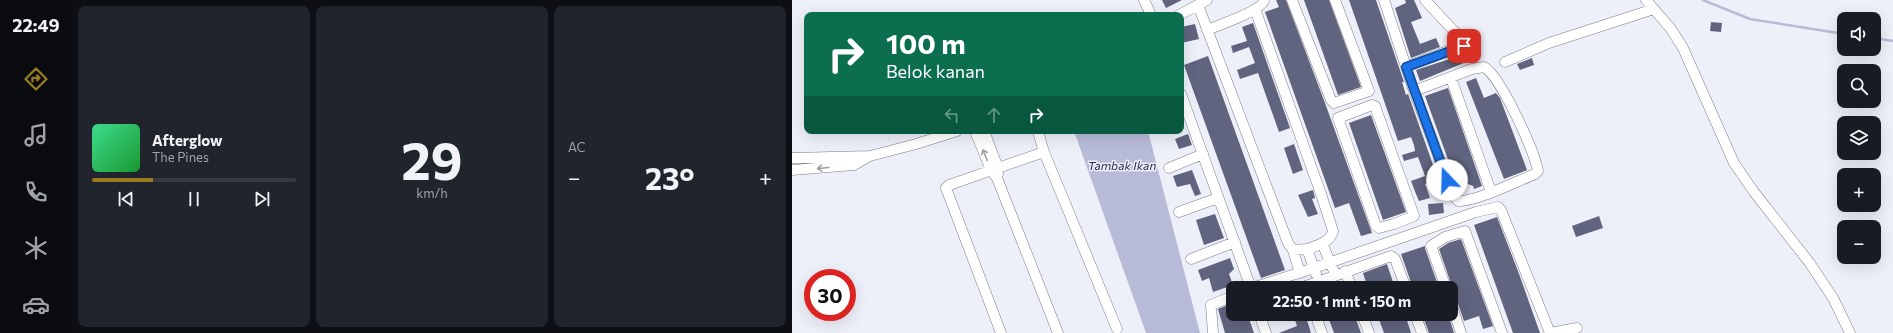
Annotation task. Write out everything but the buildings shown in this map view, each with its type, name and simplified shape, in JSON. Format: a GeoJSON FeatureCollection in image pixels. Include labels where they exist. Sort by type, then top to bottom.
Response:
{"type":"FeatureCollection","features":[{"type":"Feature","properties":{"kind":"street"},"geometry":{"type":"LineString","coordinates":[[1144,0],[1150,12]]}},
{"type":"Feature","properties":{"kind":"street"},"geometry":{"type":"LineString","coordinates":[[1207,30],[1255,10],[1263,4],[1264,0]]}},
{"type":"Feature","properties":{"kind":"street"},"geometry":{"type":"LineString","coordinates":[[1292,0],[1331,100],[1334,103],[1369,91],[1335,0]]}},
{"type":"Feature","properties":{"kind":"street"},"geometry":{"type":"LineString","coordinates":[[1384,0],[1414,91],[1453,195],[1458,201],[1471,199],[1491,192],[1535,174],[1538,170],[1538,166],[1514,109],[1496,77],[1489,69],[1484,66],[1478,67],[1414,91]]}},
{"type":"Feature","properties":{"kind":"street"},"geometry":{"type":"LineString","coordinates":[[1406,67],[1466,44],[1425,0]]}},
{"type":"Feature","properties":{"kind":"street"},"geometry":{"type":"LineString","coordinates":[[1646,0],[1671,29],[1683,48],[1734,163],[1754,192],[1809,262],[1833,298],[1850,333]]}},
{"type":"Feature","properties":{"kind":"street"},"geometry":{"type":"LineString","coordinates":[[1184,12],[1202,2],[1207,30],[1288,243],[1293,250],[1300,273]]}},
{"type":"Feature","properties":{"kind":"street"},"geometry":{"type":"LineString","coordinates":[[1505,62],[1549,43],[1654,9]]}},
{"type":"Feature","properties":{"kind":"street"},"geometry":{"type":"LineString","coordinates":[[1255,10],[1333,231],[1332,235],[1322,244],[1306,249],[1293,250]]}},
{"type":"Feature","properties":{"kind":"street"},"geometry":{"type":"LineString","coordinates":[[1451,78],[1491,192]]}},
{"type":"Feature","properties":{"kind":"street"},"geometry":{"type":"LineString","coordinates":[[1184,102],[1249,281]]}},
{"type":"Feature","properties":{"kind":"street"},"geometry":{"type":"LineString","coordinates":[[1372,105],[1375,106],[1414,216],[1394,224],[1378,228],[1376,226],[1338,118],[1372,105]]}},
{"type":"Feature","properties":{"kind":"street"},"geometry":{"type":"LineString","coordinates":[[792,158],[870,156],[948,134]]}},
{"type":"Feature","properties":{"kind":"street"},"geometry":{"type":"LineString","coordinates":[[976,134],[995,172],[1058,333]]}},
{"type":"Feature","properties":{"kind":"street"},"geometry":{"type":"LineString","coordinates":[[985,134],[995,172]]}},
{"type":"Feature","properties":{"kind":"street"},"geometry":{"type":"LineString","coordinates":[[1039,134],[1044,152],[1117,329]]}},
{"type":"Feature","properties":{"kind":"street"},"geometry":{"type":"LineString","coordinates":[[1001,333],[946,192],[946,188],[949,185],[995,172],[1044,152]]}},
{"type":"Feature","properties":{"kind":"street"},"geometry":{"type":"LineString","coordinates":[[1169,168],[1203,154]]}},
{"type":"Feature","properties":{"kind":"street"},"geometry":{"type":"LineString","coordinates":[[792,170],[854,165],[870,156]]}},
{"type":"Feature","properties":{"kind":"street"},"geometry":{"type":"LineString","coordinates":[[1179,212],[1218,198]]}},
{"type":"Feature","properties":{"kind":"street"},"geometry":{"type":"LineString","coordinates":[[1471,199],[1476,212]]}},
{"type":"Feature","properties":{"kind":"street"},"geometry":{"type":"LineString","coordinates":[[1274,281],[1476,212],[1498,207],[1501,210],[1550,333],[1577,328]]}},
{"type":"Feature","properties":{"kind":"street"},"geometry":{"type":"LineString","coordinates":[[1394,224],[1398,238]]}},
{"type":"Feature","properties":{"kind":"street"},"geometry":{"type":"LineString","coordinates":[[1440,225],[1445,237]]}},
{"type":"Feature","properties":{"kind":"street"},"geometry":{"type":"LineString","coordinates":[[1444,281],[1431,246],[1445,237],[1462,231],[1466,232],[1502,333]]}},
{"type":"Feature","properties":{"kind":"street"},"geometry":{"type":"LineString","coordinates":[[1191,259],[1235,242]]}},
{"type":"Feature","properties":{"kind":"street"},"geometry":{"type":"LineString","coordinates":[[1322,244],[1335,275]]}},
{"type":"Feature","properties":{"kind":"street"},"geometry":{"type":"LineString","coordinates":[[1306,249],[1319,281],[1391,256],[1395,259],[1403,281]]}},
{"type":"Feature","properties":{"kind":"street"},"geometry":{"type":"LineString","coordinates":[[1345,271],[1349,281]]}},
{"type":"Feature","properties":{"kind":"street"},"geometry":{"type":"LineString","coordinates":[[1213,333],[1211,305],[1226,299]]}},
{"type":"Feature","properties":{"kind":"street"},"geometry":{"type":"LineString","coordinates":[[1262,321],[1266,333]]}},
{"type":"Feature","properties":{"kind":"street"},"geometry":{"type":"LineString","coordinates":[[1318,321],[1322,333]]}},
{"type":"Feature","properties":{"kind":"street"},"geometry":{"type":"LineString","coordinates":[[1365,321],[1369,333]]}},
{"type":"Feature","properties":{"kind":"street"},"geometry":{"type":"LineString","coordinates":[[1418,321],[1422,333]]}},
{"type":"Feature","properties":{"kind":"street"},"geometry":{"type":"LineString","coordinates":[[1457,321],[1461,333]]}},
{"type":"Feature","properties":{"kind":"water","name":"Tambak Ikan"},"geometry":{"type":"Polygon","coordinates":[[[1075,134],[1149,134],[1200,333],[1146,333],[1075,134]]]}},
{"type":"Feature","properties":{"kind":"waterway"},"geometry":{"type":"LineString","coordinates":[[1703,0],[1750,19],[1837,33]]}},
{"type":"Feature","properties":{"kind":"waterway"},"geometry":{"type":"LineString","coordinates":[[1881,39],[1893,41]]}},
{"type":"Feature","properties":{"kind":"route"},"geometry":{"type":"LineString","coordinates":[[1447,180],[1406,67],[1464,46]]}}]}
